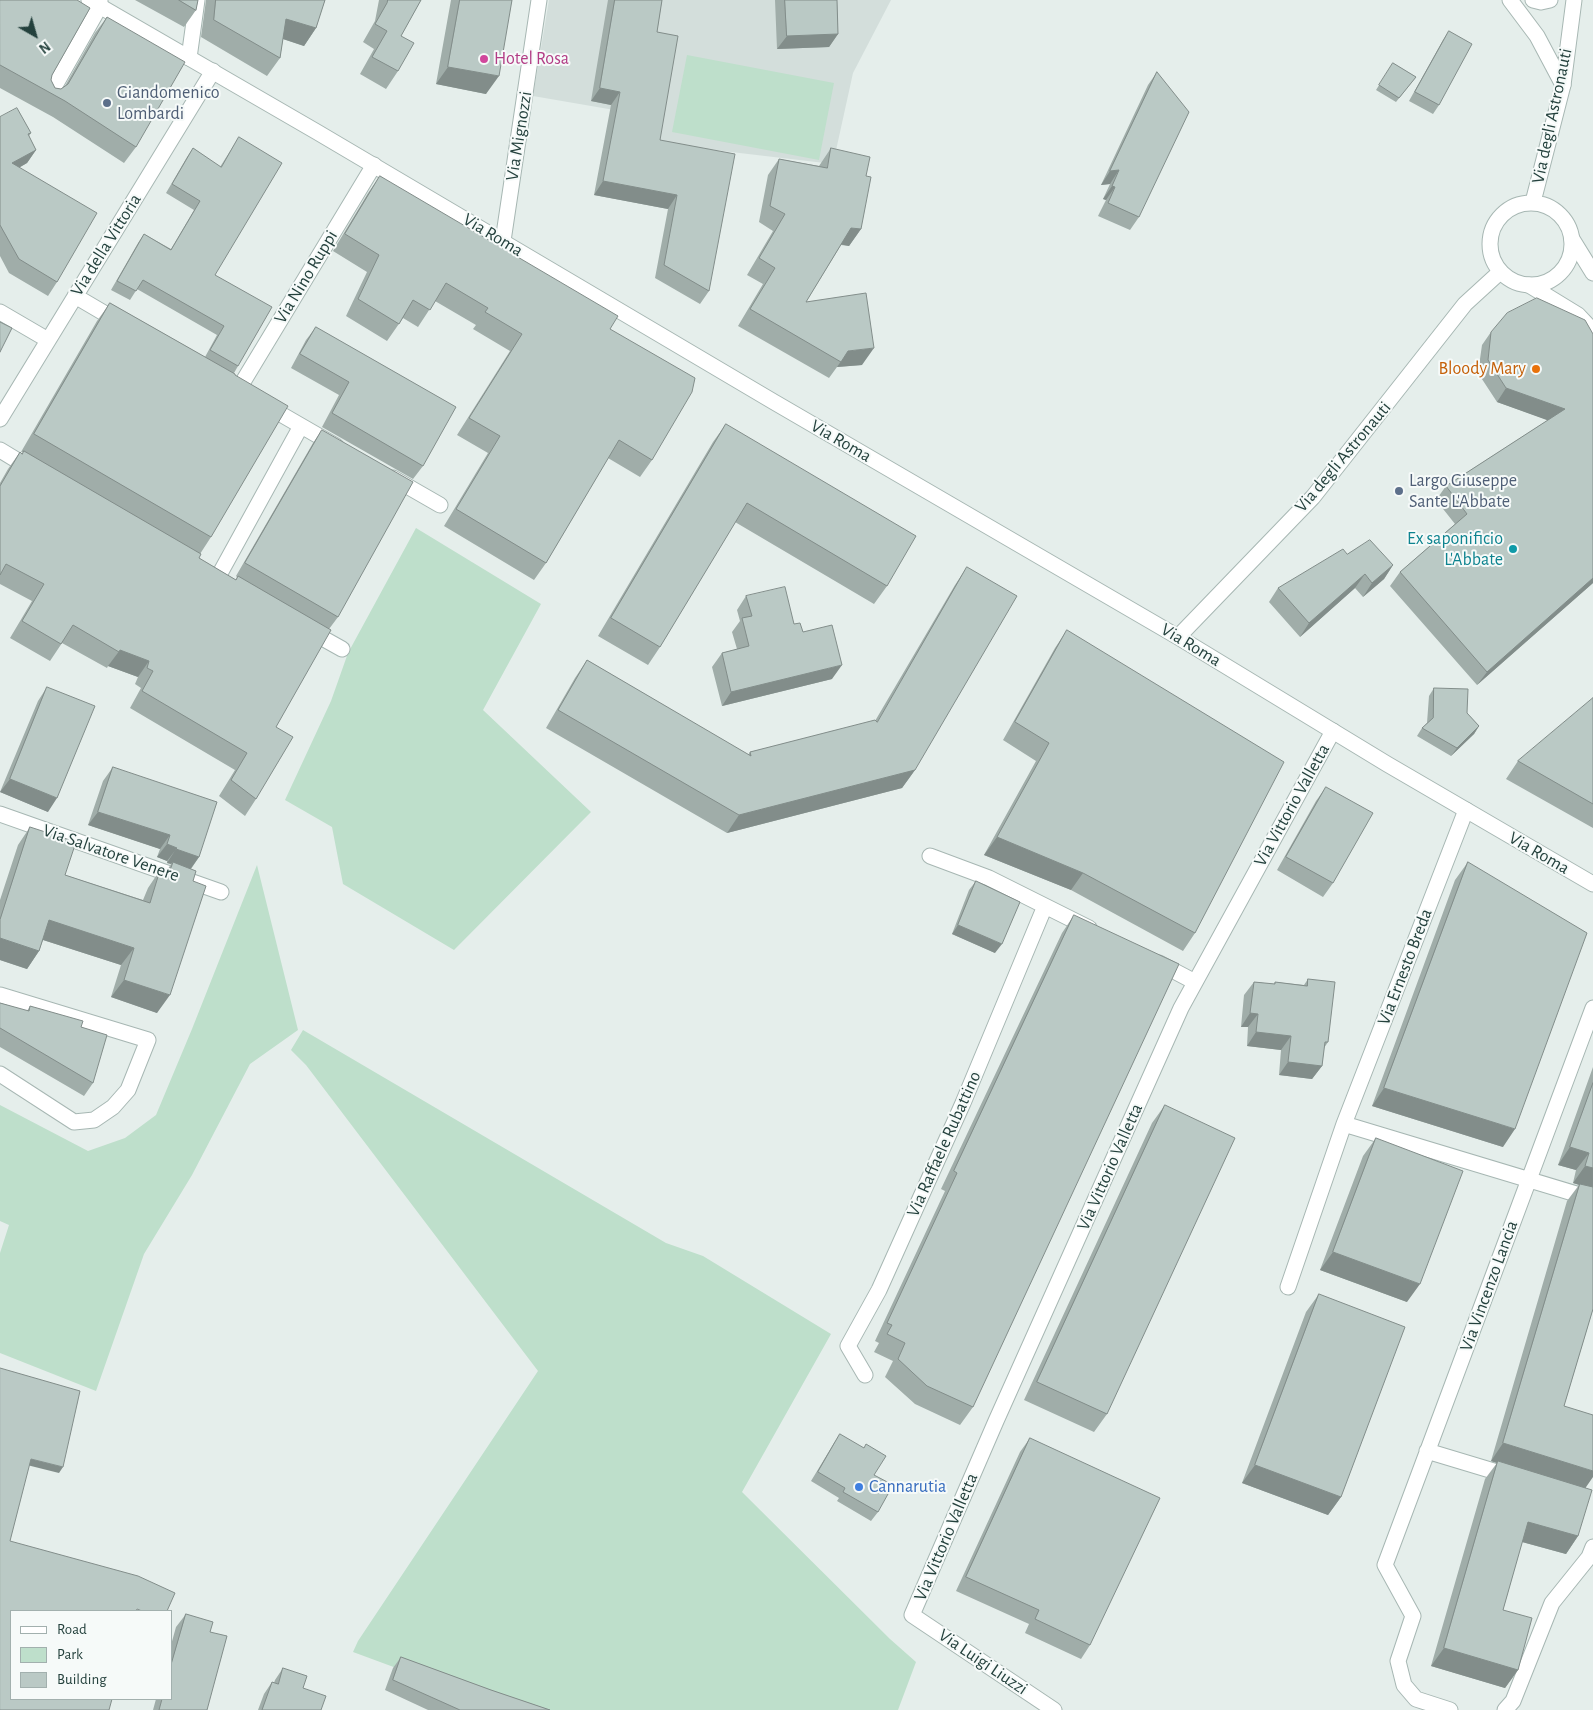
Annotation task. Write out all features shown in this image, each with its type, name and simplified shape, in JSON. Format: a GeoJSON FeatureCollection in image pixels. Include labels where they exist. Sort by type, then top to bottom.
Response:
{"type":"FeatureCollection","features":[{"type":"Feature","properties":{"kind":"street"},"geometry":{"type":"LineString","coordinates":[[189,58],[197,0]]}},
{"type":"Feature","properties":{"kind":"street","name":"Via Mignozzi"},"geometry":{"type":"LineString","coordinates":[[503,241],[539,0]]}},
{"type":"Feature","properties":{"kind":"street"},"geometry":{"type":"LineString","coordinates":[[1510,0],[1537,36],[1563,85]]}},
{"type":"Feature","properties":{"kind":"street"},"geometry":{"type":"LineString","coordinates":[[1533,0],[1541,2],[1550,0]]}},
{"type":"Feature","properties":{"kind":"street","name":"Via degli Astronauti"},"geometry":{"type":"LineString","coordinates":[[1533,202],[1563,85],[1574,0]]}},
{"type":"Feature","properties":{"kind":"street"},"geometry":{"type":"LineString","coordinates":[[49,96],[96,2]]}},
{"type":"Feature","properties":{"kind":"street","name":"Via Roma"},"geometry":{"type":"LineString","coordinates":[[96,2],[774,402],[1178,637],[1333,731],[1593,884]]}},
{"type":"Feature","properties":{"kind":"street","name":"Via della Vittoria"},"geometry":{"type":"LineString","coordinates":[[0,418],[213,71]]}},
{"type":"Feature","properties":{"kind":"street","name":"Via Nino Ruppi"},"geometry":{"type":"LineString","coordinates":[[300,426],[234,387],[374,165]]}},
{"type":"Feature","properties":{"kind":"street"},"geometry":{"type":"LineString","coordinates":[[1572,239],[1571,253],[1565,266],[1556,276],[1543,283],[1529,285],[1519,283],[1500,272],[1493,260],[1489,246],[1491,233],[1497,220],[1507,210],[1519,204],[1533,202],[1544,204],[1559,214],[1569,228],[1572,239],[1593,273]]}},
{"type":"Feature","properties":{"kind":"street","name":"Via degli Astronauti"},"geometry":{"type":"LineString","coordinates":[[1178,637],[1313,497],[1465,304],[1500,272]]}},
{"type":"Feature","properties":{"kind":"street"},"geometry":{"type":"LineString","coordinates":[[1529,285],[1578,315],[1593,331]]}},
{"type":"Feature","properties":{"kind":"street"},"geometry":{"type":"LineString","coordinates":[[75,296],[135,330]]}},
{"type":"Feature","properties":{"kind":"street"},"geometry":{"type":"LineString","coordinates":[[0,312],[48,340]]}},
{"type":"Feature","properties":{"kind":"street"},"geometry":{"type":"LineString","coordinates":[[201,567],[222,580],[300,426],[350,454]]}},
{"type":"Feature","properties":{"kind":"street"},"geometry":{"type":"LineString","coordinates":[[0,450],[42,475]]}},
{"type":"Feature","properties":{"kind":"street"},"geometry":{"type":"LineString","coordinates":[[382,472],[440,505]]}},
{"type":"Feature","properties":{"kind":"street"},"geometry":{"type":"LineString","coordinates":[[292,620],[342,650]]}},
{"type":"Feature","properties":{"kind":"street","name":"Via Vittorio Valletta"},"geometry":{"type":"LineString","coordinates":[[912,1615],[1004,1403],[1177,1017],[1333,731]]}},
{"type":"Feature","properties":{"kind":"street","name":"Via Ernesto Breda"},"geometry":{"type":"LineString","coordinates":[[1288,1287],[1344,1124],[1466,810]]}},
{"type":"Feature","properties":{"kind":"street","name":"Via Salvatore Venere"},"geometry":{"type":"LineString","coordinates":[[0,814],[221,892]]}},
{"type":"Feature","properties":{"kind":"street"},"geometry":{"type":"LineString","coordinates":[[930,856],[989,878],[1098,933]]}},
{"type":"Feature","properties":{"kind":"street","name":"Via Raffaele Rubattino"},"geometry":{"type":"LineString","coordinates":[[865,1375],[848,1346],[879,1290],[960,1112],[1045,906]]}},
{"type":"Feature","properties":{"kind":"street"},"geometry":{"type":"LineString","coordinates":[[1142,955],[1195,982]]}},
{"type":"Feature","properties":{"kind":"street"},"geometry":{"type":"LineString","coordinates":[[0,995],[148,1040],[128,1090],[113,1107],[94,1120],[74,1122],[0,1074]]}},
{"type":"Feature","properties":{"kind":"street","name":"Via Vincenzo Lancia"},"geometry":{"type":"LineString","coordinates":[[1450,1710],[1416,1699],[1404,1685],[1398,1661],[1412,1616],[1385,1565],[1593,1008]]}},
{"type":"Feature","properties":{"kind":"street"},"geometry":{"type":"LineString","coordinates":[[1344,1124],[1593,1198]]}},
{"type":"Feature","properties":{"kind":"street"},"geometry":{"type":"LineString","coordinates":[[1427,1451],[1519,1479]]}},
{"type":"Feature","properties":{"kind":"street"},"geometry":{"type":"LineString","coordinates":[[1505,1710],[1513,1701],[1552,1603],[1589,1558],[1593,1547]]}},
{"type":"Feature","properties":{"kind":"street","name":"Via Luigi Liuzzi"},"geometry":{"type":"LineString","coordinates":[[912,1615],[1054,1710]]}},
{"type":"Feature","properties":{"kind":"shaded area"},"geometry":{"type":"Polygon","coordinates":[[[549,0],[891,0],[853,73],[833,164],[621,139],[626,112],[533,96],[549,0]]]}},
{"type":"Feature","properties":{"kind":"green space"},"geometry":{"type":"Polygon","coordinates":[[[687,55],[834,83],[819,160],[672,132],[687,55]]]}},
{"type":"Feature","properties":{"kind":"green space"},"geometry":{"type":"Polygon","coordinates":[[[416,528],[541,604],[483,710],[591,812],[454,950],[343,884],[332,827],[285,800],[331,701],[348,653],[416,528]]]}},
{"type":"Feature","properties":{"kind":"green space"},"geometry":{"type":"Polygon","coordinates":[[[257,865],[298,1030],[250,1064],[192,1175],[144,1254],[96,1391],[0,1353],[0,1253],[9,1225],[0,1221],[0,1105],[88,1151],[125,1138],[156,1115],[257,865]]]}},
{"type":"Feature","properties":{"kind":"green space"},"geometry":{"type":"Polygon","coordinates":[[[303,1030],[666,1243],[703,1256],[831,1334],[742,1492],[890,1639],[916,1662],[898,1710],[510,1710],[353,1652],[358,1641],[538,1371],[306,1065],[291,1050],[303,1030]]]}},
{"type":"Feature","properties":{"kind":"building"},"geometry":{"type":"Polygon","coordinates":[[[0,0],[77,0],[90,8],[52,75],[51,80],[55,88],[61,89],[68,84],[107,17],[185,62],[136,147],[65,101],[0,65],[0,0]]]}},
{"type":"Feature","properties":{"kind":"building"},"geometry":{"type":"Polygon","coordinates":[[[179,0],[198,0],[196,10],[179,0]]]}},
{"type":"Feature","properties":{"kind":"building"},"geometry":{"type":"Polygon","coordinates":[[[216,0],[325,0],[316,28],[286,19],[280,58],[214,20],[216,0]]]}},
{"type":"Feature","properties":{"kind":"building"},"geometry":{"type":"Polygon","coordinates":[[[388,0],[421,0],[401,36],[414,43],[398,71],[372,57],[387,31],[375,24],[388,0]]]}},
{"type":"Feature","properties":{"kind":"building"},"geometry":{"type":"Polygon","coordinates":[[[460,0],[512,0],[499,76],[448,67],[460,0]]]}},
{"type":"Feature","properties":{"kind":"building"},"geometry":{"type":"Polygon","coordinates":[[[615,0],[662,0],[657,32],[678,36],[660,140],[735,154],[709,291],[664,265],[677,195],[603,181],[620,92],[600,88],[615,0]]]}},
{"type":"Feature","properties":{"kind":"building"},"geometry":{"type":"Polygon","coordinates":[[[785,0],[837,0],[838,34],[787,36],[785,0]]]}},
{"type":"Feature","properties":{"kind":"building"},"geometry":{"type":"Polygon","coordinates":[[[1449,31],[1472,44],[1439,105],[1415,92],[1449,31]]]}},
{"type":"Feature","properties":{"kind":"building"},"geometry":{"type":"Polygon","coordinates":[[[1393,63],[1416,77],[1399,98],[1379,85],[1393,63]]]}},
{"type":"Feature","properties":{"kind":"building"},"geometry":{"type":"Polygon","coordinates":[[[1157,72],[1189,112],[1139,217],[1108,203],[1115,187],[1112,186],[1119,170],[1110,171],[1157,72]]]}},
{"type":"Feature","properties":{"kind":"building"},"geometry":{"type":"Polygon","coordinates":[[[17,108],[31,133],[28,134],[36,150],[12,163],[97,213],[57,282],[19,259],[0,225],[0,117],[17,108]]]}},
{"type":"Feature","properties":{"kind":"building"},"geometry":{"type":"Polygon","coordinates":[[[239,137],[282,163],[215,275],[272,307],[238,366],[210,350],[224,326],[143,280],[136,291],[117,281],[144,234],[171,250],[200,201],[172,184],[193,148],[221,167],[239,137]]]}},
{"type":"Feature","properties":{"kind":"building"},"geometry":{"type":"Polygon","coordinates":[[[831,148],[870,157],[866,176],[871,177],[861,229],[851,228],[806,302],[866,293],[874,348],[848,351],[841,362],[750,309],[775,268],[759,258],[785,214],[770,206],[779,159],[827,168],[831,148]]]}},
{"type":"Feature","properties":{"kind":"building"},"geometry":{"type":"Polygon","coordinates":[[[380,176],[618,316],[610,329],[695,378],[692,392],[652,460],[619,440],[546,563],[456,509],[500,436],[469,418],[522,334],[485,312],[488,308],[446,283],[430,310],[413,300],[399,324],[358,299],[379,255],[345,234],[380,176]]]}},
{"type":"Feature","properties":{"kind":"building","name":"Ex saponificio L'Abbate"},"geometry":{"type":"Polygon","coordinates":[[[1537,298],[1585,320],[1593,334],[1593,578],[1487,672],[1400,572],[1467,514],[1446,486],[1565,409],[1506,388],[1488,360],[1491,332],[1507,313],[1537,298]]]}},
{"type":"Feature","properties":{"kind":"building"},"geometry":{"type":"Polygon","coordinates":[[[110,303],[288,406],[211,537],[34,434],[110,303]]]}},
{"type":"Feature","properties":{"kind":"building"},"geometry":{"type":"Polygon","coordinates":[[[0,322],[12,328],[0,352],[0,322]]]}},
{"type":"Feature","properties":{"kind":"building"},"geometry":{"type":"Polygon","coordinates":[[[316,327],[456,407],[423,466],[332,413],[349,382],[300,354],[316,327]]]}},
{"type":"Feature","properties":{"kind":"building"},"geometry":{"type":"Polygon","coordinates":[[[726,424],[916,536],[887,586],[747,503],[660,647],[611,618],[726,424]]]}},
{"type":"Feature","properties":{"kind":"building"},"geometry":{"type":"Polygon","coordinates":[[[322,430],[413,482],[338,617],[245,563],[322,430]]]}},
{"type":"Feature","properties":{"kind":"building"},"geometry":{"type":"Polygon","coordinates":[[[24,451],[201,554],[199,558],[236,580],[238,576],[331,630],[276,727],[293,737],[256,799],[231,780],[247,753],[142,691],[153,671],[147,668],[149,661],[120,650],[119,652],[73,625],[61,644],[22,621],[44,584],[6,564],[0,575],[0,486],[20,452],[22,454],[24,451]]]}},
{"type":"Feature","properties":{"kind":"building"},"geometry":{"type":"Polygon","coordinates":[[[1370,540],[1393,565],[1372,583],[1365,574],[1309,623],[1278,588],[1343,549],[1347,554],[1370,540]]]}},
{"type":"Feature","properties":{"kind":"building"},"geometry":{"type":"Polygon","coordinates":[[[967,567],[1017,596],[915,770],[739,815],[558,710],[587,660],[751,756],[750,752],[875,720],[877,722],[967,567]]]}},
{"type":"Feature","properties":{"kind":"building"},"geometry":{"type":"Polygon","coordinates":[[[785,587],[794,624],[800,623],[803,632],[832,625],[842,665],[731,692],[722,653],[749,646],[742,618],[752,616],[746,596],[785,587]]]}},
{"type":"Feature","properties":{"kind":"building"},"geometry":{"type":"Polygon","coordinates":[[[1067,630],[1284,762],[1195,933],[1083,873],[997,837],[1049,743],[1015,722],[1067,630]]]}},
{"type":"Feature","properties":{"kind":"building"},"geometry":{"type":"Polygon","coordinates":[[[47,687],[95,706],[57,798],[10,779],[47,687]]]}},
{"type":"Feature","properties":{"kind":"building"},"geometry":{"type":"Polygon","coordinates":[[[1434,688],[1468,689],[1467,713],[1479,726],[1457,748],[1422,728],[1433,718],[1434,688]]]}},
{"type":"Feature","properties":{"kind":"building"},"geometry":{"type":"Polygon","coordinates":[[[1593,698],[1593,804],[1518,761],[1593,698]]]}},
{"type":"Feature","properties":{"kind":"building"},"geometry":{"type":"Polygon","coordinates":[[[113,767],[217,802],[199,857],[167,844],[170,835],[98,812],[113,767]]]}},
{"type":"Feature","properties":{"kind":"building"},"geometry":{"type":"Polygon","coordinates":[[[1326,787],[1373,813],[1333,883],[1286,857],[1326,787]]]}},
{"type":"Feature","properties":{"kind":"building"},"geometry":{"type":"Polygon","coordinates":[[[30,827],[76,842],[65,875],[150,903],[160,870],[169,873],[173,862],[196,871],[193,881],[206,886],[170,995],[124,980],[134,948],[49,920],[39,951],[0,938],[0,920],[30,827]]]}},
{"type":"Feature","properties":{"kind":"building"},"geometry":{"type":"Polygon","coordinates":[[[1468,862],[1587,933],[1515,1129],[1384,1088],[1468,862]]]}},
{"type":"Feature","properties":{"kind":"building"},"geometry":{"type":"Polygon","coordinates":[[[976,881],[1020,902],[1002,944],[958,925],[976,881]]]}},
{"type":"Feature","properties":{"kind":"building"},"geometry":{"type":"Polygon","coordinates":[[[1074,915],[1179,964],[973,1407],[927,1386],[898,1359],[905,1343],[887,1334],[892,1325],[887,1323],[957,1173],[954,1171],[1074,915]]]}},
{"type":"Feature","properties":{"kind":"building"},"geometry":{"type":"Polygon","coordinates":[[[1308,979],[1335,982],[1328,1042],[1325,1042],[1322,1066],[1288,1062],[1291,1036],[1256,1032],[1258,1014],[1250,1013],[1254,982],[1275,984],[1275,982],[1307,986],[1308,979]]]}},
{"type":"Feature","properties":{"kind":"building"},"geometry":{"type":"Polygon","coordinates":[[[0,1003],[29,1011],[30,1006],[83,1021],[81,1027],[107,1035],[93,1083],[0,1028],[0,1003]]]}},
{"type":"Feature","properties":{"kind":"building"},"geometry":{"type":"Polygon","coordinates":[[[1593,1083],[1593,1168],[1585,1166],[1589,1153],[1570,1147],[1593,1083]]]}},
{"type":"Feature","properties":{"kind":"building"},"geometry":{"type":"Polygon","coordinates":[[[1165,1105],[1235,1138],[1107,1414],[1037,1382],[1165,1105]]]}},
{"type":"Feature","properties":{"kind":"building"},"geometry":{"type":"Polygon","coordinates":[[[1376,1138],[1463,1171],[1420,1284],[1333,1252],[1376,1138]]]}},
{"type":"Feature","properties":{"kind":"building"},"geometry":{"type":"Polygon","coordinates":[[[1580,1184],[1593,1187],[1593,1309],[1564,1406],[1593,1415],[1593,1471],[1503,1443],[1580,1184]]]}},
{"type":"Feature","properties":{"kind":"building"},"geometry":{"type":"Polygon","coordinates":[[[1319,1294],[1405,1327],[1341,1497],[1255,1465],[1319,1294]]]}},
{"type":"Feature","properties":{"kind":"building"},"geometry":{"type":"Polygon","coordinates":[[[0,1368],[80,1391],[63,1467],[31,1459],[10,1541],[138,1576],[175,1593],[167,1610],[10,1610],[10,1700],[112,1700],[109,1710],[0,1710],[0,1368]]]}},
{"type":"Feature","properties":{"kind":"building"},"geometry":{"type":"Polygon","coordinates":[[[840,1434],[864,1448],[866,1444],[886,1456],[874,1475],[893,1485],[878,1512],[843,1492],[845,1488],[818,1472],[840,1434]]]}},
{"type":"Feature","properties":{"kind":"building"},"geometry":{"type":"Polygon","coordinates":[[[1030,1438],[1160,1498],[1090,1645],[1035,1619],[1039,1610],[966,1577],[1030,1438]]]}},
{"type":"Feature","properties":{"kind":"building"},"geometry":{"type":"Polygon","coordinates":[[[1498,1461],[1592,1490],[1578,1536],[1528,1522],[1503,1610],[1532,1618],[1518,1670],[1444,1648],[1498,1461]]]}},
{"type":"Feature","properties":{"kind":"building"},"geometry":{"type":"Polygon","coordinates":[[[186,1614],[213,1622],[210,1632],[227,1636],[207,1710],[159,1710],[162,1700],[172,1700],[172,1662],[186,1614]]]}},
{"type":"Feature","properties":{"kind":"building"},"geometry":{"type":"Polygon","coordinates":[[[401,1657],[550,1710],[460,1710],[393,1680],[401,1657]]]}},
{"type":"Feature","properties":{"kind":"building"},"geometry":{"type":"Polygon","coordinates":[[[283,1668],[307,1676],[303,1688],[326,1696],[321,1710],[262,1710],[272,1682],[278,1684],[283,1668]]]}},
{"type":"Feature","properties":{"kind":"place","name":"Hotel Rosa"},"geometry":{"type":"Point","coordinates":[484,59]}},
{"type":"Feature","properties":{"kind":"place","name":"Giandomenico Lombardi"},"geometry":{"type":"Point","coordinates":[107,103]}},
{"type":"Feature","properties":{"kind":"place","name":"Bloody Mary"},"geometry":{"type":"Point","coordinates":[1536,369]}},
{"type":"Feature","properties":{"kind":"place","name":"Largo Giuseppe Sante L'Abbate"},"geometry":{"type":"Point","coordinates":[1399,491]}},
{"type":"Feature","properties":{"kind":"place","name":"Ex saponificio L'Abbate"},"geometry":{"type":"Point","coordinates":[1513,549]}},
{"type":"Feature","properties":{"kind":"place","name":"Cannarutia"},"geometry":{"type":"Point","coordinates":[859,1487]}}]}
